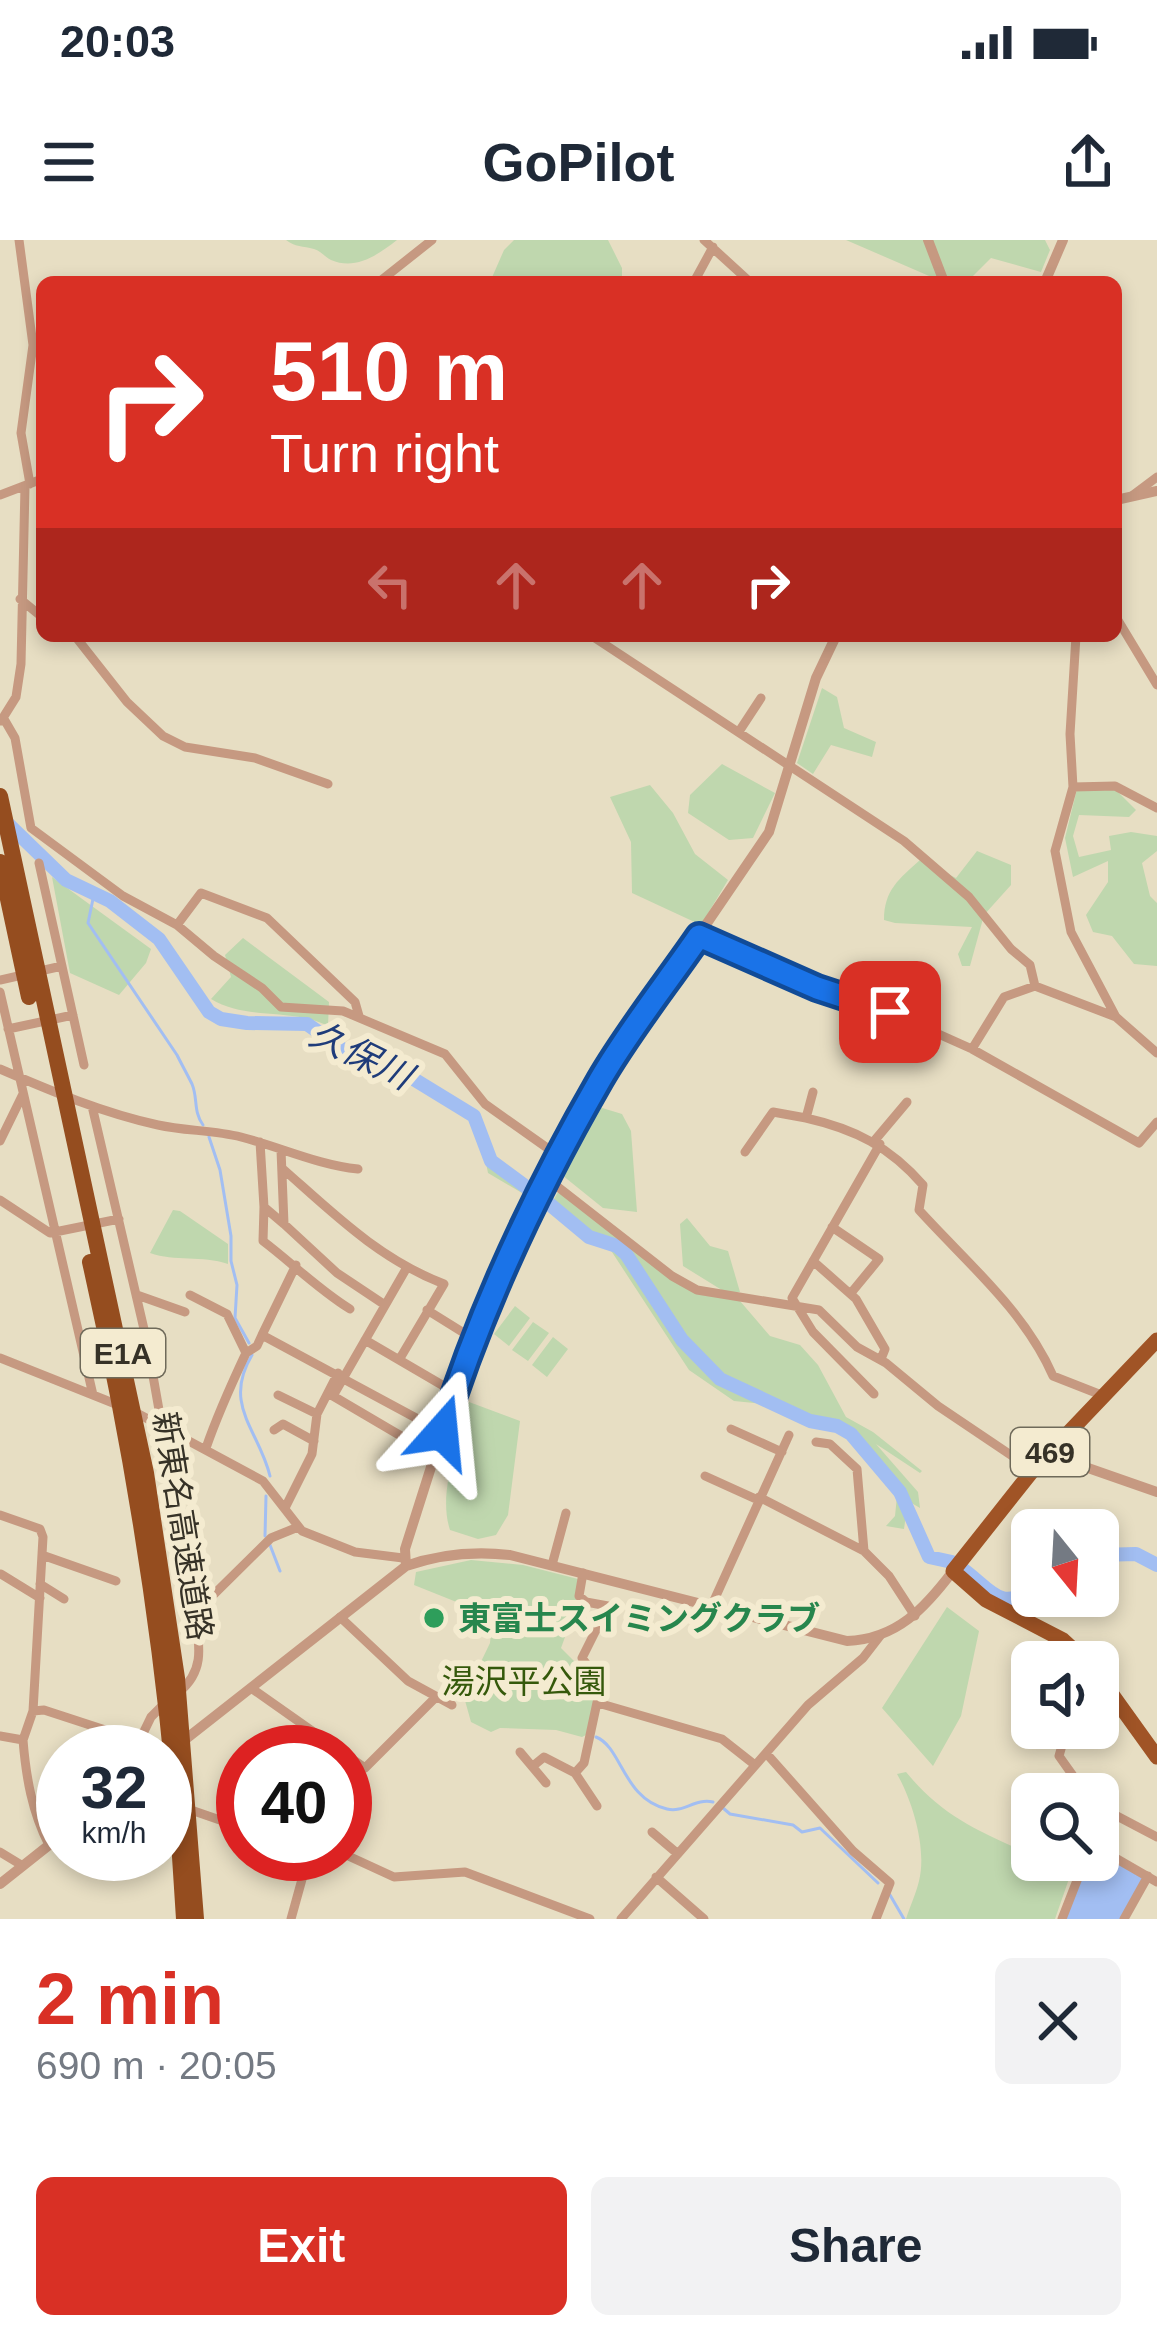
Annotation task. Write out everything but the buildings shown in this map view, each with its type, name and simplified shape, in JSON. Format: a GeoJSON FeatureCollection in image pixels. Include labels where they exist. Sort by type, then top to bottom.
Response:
{"type":"FeatureCollection","features":[{"type":"Feature","properties":{"kind":"highway","name":"新東名高速道路"},"geometry":{"type":"LineString","coordinates":[[0,796],[146,1473],[177,1678],[196,1919]]}},
{"type":"Feature","properties":{"kind":"highway","name":"新東名高速道路"},"geometry":{"type":"LineString","coordinates":[[0,862],[135,1475],[165,1679],[184,1919]]}},
{"type":"Feature","properties":{"kind":"highway","name":"469"},"geometry":{"type":"LineString","coordinates":[[953,1571],[1033,1469],[1157,1340]]}},
{"type":"Feature","properties":{"kind":"highway"},"geometry":{"type":"LineString","coordinates":[[953,1571],[986,1600],[1064,1641]]}},
{"type":"Feature","properties":{"kind":"highway"},"geometry":{"type":"LineString","coordinates":[[1119,1704],[1157,1757]]}},
{"type":"Feature","properties":{"kind":"street"},"geometry":{"type":"LineString","coordinates":[[20,240],[33,346],[21,433],[32,483],[20,599],[18,684],[2,720],[15,738],[31,828],[123,896],[177,925],[280,1007],[343,1011],[446,1054],[485,1104],[560,1157]]}},
{"type":"Feature","properties":{"kind":"street"},"geometry":{"type":"LineString","coordinates":[[386,276],[431,240]]}},
{"type":"Feature","properties":{"kind":"street"},"geometry":{"type":"LineString","coordinates":[[928,240],[942,276]]}},
{"type":"Feature","properties":{"kind":"street"},"geometry":{"type":"LineString","coordinates":[[1048,276],[1063,240]]}},
{"type":"Feature","properties":{"kind":"street"},"geometry":{"type":"LineString","coordinates":[[696,276],[709,243],[744,276]]}},
{"type":"Feature","properties":{"kind":"street"},"geometry":{"type":"LineString","coordinates":[[1133,495],[1157,477]]}},
{"type":"Feature","properties":{"kind":"street"},"geometry":{"type":"LineString","coordinates":[[0,495],[32,483]]}},
{"type":"Feature","properties":{"kind":"street"},"geometry":{"type":"LineString","coordinates":[[1122,498],[1157,491]]}},
{"type":"Feature","properties":{"kind":"street"},"geometry":{"type":"LineString","coordinates":[[20,599],[36,611]]}},
{"type":"Feature","properties":{"kind":"street"},"geometry":{"type":"LineString","coordinates":[[1122,627],[1157,685]]}},
{"type":"Feature","properties":{"kind":"street"},"geometry":{"type":"LineString","coordinates":[[80,642],[127,701],[163,736],[185,748],[255,758],[328,784]]}},
{"type":"Feature","properties":{"kind":"street"},"geometry":{"type":"LineString","coordinates":[[601,642],[904,841],[969,897],[1030,965],[1035,986]]}},
{"type":"Feature","properties":{"kind":"street"},"geometry":{"type":"LineString","coordinates":[[192,1734],[404,1562],[472,1338],[601,1079],[769,832],[816,678],[833,642]]}},
{"type":"Feature","properties":{"kind":"street"},"geometry":{"type":"LineString","coordinates":[[1076,642],[1070,734],[1073,787],[1055,851],[1071,932],[1116,1017]]}},
{"type":"Feature","properties":{"kind":"street"},"geometry":{"type":"LineString","coordinates":[[740,730],[761,698]]}},
{"type":"Feature","properties":{"kind":"street"},"geometry":{"type":"LineString","coordinates":[[1073,787],[1115,786],[1157,808]]}},
{"type":"Feature","properties":{"kind":"street"},"geometry":{"type":"LineString","coordinates":[[39,863],[85,1065]]}},
{"type":"Feature","properties":{"kind":"street"},"geometry":{"type":"LineString","coordinates":[[177,925],[201,893],[267,918],[355,1002],[358,1016]]}},
{"type":"Feature","properties":{"kind":"street"},"geometry":{"type":"LineString","coordinates":[[699,936],[972,1049],[1139,1143],[1157,1122]]}},
{"type":"Feature","properties":{"kind":"street"},"geometry":{"type":"LineString","coordinates":[[0,980],[62,966]]}},
{"type":"Feature","properties":{"kind":"street"},"geometry":{"type":"LineString","coordinates":[[972,1049],[1004,997],[1035,986],[1116,1017],[1157,1053]]}},
{"type":"Feature","properties":{"kind":"street"},"geometry":{"type":"LineString","coordinates":[[0,992],[93,1395]]}},
{"type":"Feature","properties":{"kind":"street"},"geometry":{"type":"LineString","coordinates":[[8,1029],[73,1015]]}},
{"type":"Feature","properties":{"kind":"street"},"geometry":{"type":"LineString","coordinates":[[0,1069],[92,1106],[162,1126],[215,1132],[358,1169]]}},
{"type":"Feature","properties":{"kind":"street"},"geometry":{"type":"LineString","coordinates":[[806,1118],[813,1092]]}},
{"type":"Feature","properties":{"kind":"street"},"geometry":{"type":"LineString","coordinates":[[0,1141],[23,1094]]}},
{"type":"Feature","properties":{"kind":"street"},"geometry":{"type":"LineString","coordinates":[[793,1303],[878,1142],[907,1102]]}},
{"type":"Feature","properties":{"kind":"street"},"geometry":{"type":"LineString","coordinates":[[92,1106],[147,1342],[200,1660],[194,1676],[156,1710],[148,1725]]}},
{"type":"Feature","properties":{"kind":"street"},"geometry":{"type":"LineString","coordinates":[[746,1152],[773,1112],[847,1128],[878,1142],[923,1183],[919,1210],[1011,1308],[1041,1348],[1053,1376],[1104,1396]]}},
{"type":"Feature","properties":{"kind":"street"},"geometry":{"type":"LineString","coordinates":[[260,1142],[263,1240],[350,1309]]}},
{"type":"Feature","properties":{"kind":"street"},"geometry":{"type":"LineString","coordinates":[[281,1150],[284,1224]]}},
{"type":"Feature","properties":{"kind":"street"},"geometry":{"type":"LineString","coordinates":[[284,1169],[367,1243],[406,1270],[444,1284],[399,1360]]}},
{"type":"Feature","properties":{"kind":"street"},"geometry":{"type":"LineString","coordinates":[[549,1180],[672,1276],[697,1290],[820,1310],[847,1340],[881,1359],[938,1406],[1033,1469]]}},
{"type":"Feature","properties":{"kind":"street"},"geometry":{"type":"LineString","coordinates":[[0,1200],[50,1233],[119,1219]]}},
{"type":"Feature","properties":{"kind":"street"},"geometry":{"type":"LineString","coordinates":[[264,1207],[337,1274],[385,1305]]}},
{"type":"Feature","properties":{"kind":"street"},"geometry":{"type":"LineString","coordinates":[[832,1227],[879,1259],[851,1293]]}},
{"type":"Feature","properties":{"kind":"street"},"geometry":{"type":"LineString","coordinates":[[813,1261],[851,1293],[885,1349],[881,1359]]}},
{"type":"Feature","properties":{"kind":"street"},"geometry":{"type":"LineString","coordinates":[[206,1448],[211,1425],[296,1265]]}},
{"type":"Feature","properties":{"kind":"street"},"geometry":{"type":"LineString","coordinates":[[286,1508],[312,1454],[317,1414],[406,1270]]}},
{"type":"Feature","properties":{"kind":"street"},"geometry":{"type":"LineString","coordinates":[[190,1294],[227,1314],[247,1353]]}},
{"type":"Feature","properties":{"kind":"street"},"geometry":{"type":"LineString","coordinates":[[137,1295],[185,1312]]}},
{"type":"Feature","properties":{"kind":"street"},"geometry":{"type":"LineString","coordinates":[[793,1303],[852,1376],[874,1394]]}},
{"type":"Feature","properties":{"kind":"street"},"geometry":{"type":"LineString","coordinates":[[427,1310],[472,1338]]}},
{"type":"Feature","properties":{"kind":"street"},"geometry":{"type":"LineString","coordinates":[[262,1335],[442,1432]]}},
{"type":"Feature","properties":{"kind":"street"},"geometry":{"type":"LineString","coordinates":[[365,1340],[454,1392]]}},
{"type":"Feature","properties":{"kind":"street"},"geometry":{"type":"LineString","coordinates":[[85,1360],[106,1347],[147,1342]]}},
{"type":"Feature","properties":{"kind":"street"},"geometry":{"type":"LineString","coordinates":[[0,1358],[206,1448],[263,1481],[298,1527],[356,1552],[404,1562],[473,1553],[510,1555],[830,1638],[860,1640],[880,1636],[915,1616],[953,1571]]}},
{"type":"Feature","properties":{"kind":"street"},"geometry":{"type":"LineString","coordinates":[[340,1375],[333,1396],[435,1456]]}},
{"type":"Feature","properties":{"kind":"street"},"geometry":{"type":"LineString","coordinates":[[278,1395],[317,1414]]}},
{"type":"Feature","properties":{"kind":"street"},"geometry":{"type":"LineString","coordinates":[[274,1430],[284,1424],[314,1441]]}},
{"type":"Feature","properties":{"kind":"street"},"geometry":{"type":"LineString","coordinates":[[731,1429],[782,1452]]}},
{"type":"Feature","properties":{"kind":"street"},"geometry":{"type":"LineString","coordinates":[[711,1607],[790,1436]]}},
{"type":"Feature","properties":{"kind":"street"},"geometry":{"type":"LineString","coordinates":[[816,1442],[830,1444],[856,1469],[864,1551]]}},
{"type":"Feature","properties":{"kind":"street"},"geometry":{"type":"LineString","coordinates":[[1048,1454],[1157,1492]]}},
{"type":"Feature","properties":{"kind":"street"},"geometry":{"type":"LineString","coordinates":[[705,1476],[864,1551],[889,1576],[915,1616]]}},
{"type":"Feature","properties":{"kind":"street"},"geometry":{"type":"LineString","coordinates":[[552,1565],[566,1513]]}},
{"type":"Feature","properties":{"kind":"street"},"geometry":{"type":"LineString","coordinates":[[0,1515],[40,1529],[43,1555],[33,1711],[23,1740],[36,1814]]}},
{"type":"Feature","properties":{"kind":"street"},"geometry":{"type":"LineString","coordinates":[[195,1613],[271,1538],[298,1527]]}},
{"type":"Feature","properties":{"kind":"street"},"geometry":{"type":"LineString","coordinates":[[43,1555],[116,1581]]}},
{"type":"Feature","properties":{"kind":"street"},"geometry":{"type":"LineString","coordinates":[[575,1773],[584,1763],[601,1684],[582,1658],[608,1606],[586,1602],[579,1595],[583,1573]]}},
{"type":"Feature","properties":{"kind":"street"},"geometry":{"type":"LineString","coordinates":[[1,1574],[40,1598]]}},
{"type":"Feature","properties":{"kind":"street"},"geometry":{"type":"LineString","coordinates":[[40,1584],[64,1599]]}},
{"type":"Feature","properties":{"kind":"street"},"geometry":{"type":"LineString","coordinates":[[340,1617],[408,1681],[452,1705]]}},
{"type":"Feature","properties":{"kind":"street"},"geometry":{"type":"LineString","coordinates":[[621,1919],[808,1705],[863,1658],[880,1636]]}},
{"type":"Feature","properties":{"kind":"street"},"geometry":{"type":"LineString","coordinates":[[250,1688],[304,1725]]}},
{"type":"Feature","properties":{"kind":"street"},"geometry":{"type":"LineString","coordinates":[[372,1761],[436,1697]]}},
{"type":"Feature","properties":{"kind":"street"},"geometry":{"type":"LineString","coordinates":[[598,1703],[722,1739],[755,1765]]}},
{"type":"Feature","properties":{"kind":"street"},"geometry":{"type":"LineString","coordinates":[[33,1711],[58,1713],[86,1725]]}},
{"type":"Feature","properties":{"kind":"street"},"geometry":{"type":"LineString","coordinates":[[0,1736],[23,1740]]}},
{"type":"Feature","properties":{"kind":"street"},"geometry":{"type":"LineString","coordinates":[[520,1752],[546,1783]]}},
{"type":"Feature","properties":{"kind":"street"},"geometry":{"type":"LineString","coordinates":[[766,1753],[853,1851],[890,1883],[876,1919]]}},
{"type":"Feature","properties":{"kind":"street"},"geometry":{"type":"LineString","coordinates":[[533,1766],[544,1757],[575,1773],[596,1806]]}},
{"type":"Feature","properties":{"kind":"street"},"geometry":{"type":"LineString","coordinates":[[1119,1817],[1157,1837]]}},
{"type":"Feature","properties":{"kind":"street"},"geometry":{"type":"LineString","coordinates":[[652,1832],[678,1854]]}},
{"type":"Feature","properties":{"kind":"street"},"geometry":{"type":"LineString","coordinates":[[0,1852],[22,1866]]}},
{"type":"Feature","properties":{"kind":"street"},"geometry":{"type":"LineString","coordinates":[[0,1884],[36,1855]]}},
{"type":"Feature","properties":{"kind":"street"},"geometry":{"type":"LineString","coordinates":[[1119,1860],[1152,1879],[1124,1919]]}},
{"type":"Feature","properties":{"kind":"street"},"geometry":{"type":"LineString","coordinates":[[372,1867],[394,1877],[465,1872],[590,1919]]}},
{"type":"Feature","properties":{"kind":"street"},"geometry":{"type":"LineString","coordinates":[[656,1877],[704,1919]]}},
{"type":"Feature","properties":{"kind":"street"},"geometry":{"type":"LineString","coordinates":[[291,1919],[302,1881]]}},
{"type":"Feature","properties":{"kind":"street"},"geometry":{"type":"LineString","coordinates":[[1062,1919],[1077,1881]]}},
{"type":"Feature","properties":{"kind":"green space"},"geometry":{"type":"Polygon","coordinates":[[[286,240],[397,240],[358,262],[340,263],[286,240]]]}},
{"type":"Feature","properties":{"kind":"green space"},"geometry":{"type":"Polygon","coordinates":[[[514,240],[608,240],[622,276],[493,276],[514,240]]]}},
{"type":"Feature","properties":{"kind":"green space"},"geometry":{"type":"Polygon","coordinates":[[[846,240],[1045,240],[1050,250],[1041,272],[991,258],[973,276],[929,276],[846,240]]]}},
{"type":"Feature","properties":{"kind":"green space"},"geometry":{"type":"Polygon","coordinates":[[[822,688],[837,697],[844,728],[876,742],[872,757],[831,745],[813,774],[797,763],[822,688]]]}},
{"type":"Feature","properties":{"kind":"green space"},"geometry":{"type":"Polygon","coordinates":[[[722,764],[775,793],[753,838],[729,840],[688,813],[690,795],[722,764]]]}},
{"type":"Feature","properties":{"kind":"green space"},"geometry":{"type":"Polygon","coordinates":[[[650,785],[673,813],[695,854],[728,880],[701,925],[632,893],[631,842],[610,797],[650,785]]]}},
{"type":"Feature","properties":{"kind":"green space"},"geometry":{"type":"Polygon","coordinates":[[[1077,789],[1116,790],[1136,810],[1129,817],[1079,815],[1073,836],[1079,857],[1111,850],[1109,836],[1131,832],[1157,836],[1157,851],[1142,863],[1150,896],[1157,903],[1157,966],[1134,964],[1112,936],[1093,932],[1086,915],[1108,882],[1108,861],[1073,877],[1065,838],[1077,789]]]}},
{"type":"Feature","properties":{"kind":"green space"},"geometry":{"type":"Polygon","coordinates":[[[977,851],[1011,865],[1011,885],[984,915],[970,966],[962,966],[958,954],[972,927],[895,923],[884,920],[885,910],[894,886],[920,860],[956,878],[977,851]]]}},
{"type":"Feature","properties":{"kind":"green space"},"geometry":{"type":"Polygon","coordinates":[[[52,877],[151,949],[146,963],[119,995],[70,973],[52,877]]]}},
{"type":"Feature","properties":{"kind":"green space"},"geometry":{"type":"Polygon","coordinates":[[[243,938],[329,1002],[328,1026],[299,1017],[239,1010],[211,999],[231,977],[225,955],[243,938]]]}},
{"type":"Feature","properties":{"kind":"green space"},"geometry":{"type":"Polygon","coordinates":[[[599,1107],[622,1114],[631,1131],[637,1212],[603,1208],[562,1175],[584,1116],[599,1107]]]}},
{"type":"Feature","properties":{"kind":"green space"},"geometry":{"type":"Polygon","coordinates":[[[485,1158],[537,1192],[534,1200],[488,1173],[485,1158]]]}},
{"type":"Feature","properties":{"kind":"green space"},"geometry":{"type":"Polygon","coordinates":[[[558,1192],[696,1293],[740,1301],[770,1336],[800,1345],[818,1365],[846,1417],[922,1471],[876,1444],[918,1492],[920,1508],[908,1501],[904,1529],[886,1526],[895,1516],[898,1486],[858,1436],[811,1426],[775,1405],[734,1401],[689,1370],[610,1249],[587,1239],[549,1208],[558,1192]]]}},
{"type":"Feature","properties":{"kind":"green space"},"geometry":{"type":"Polygon","coordinates":[[[173,1210],[228,1244],[228,1264],[150,1253],[173,1210]]]}},
{"type":"Feature","properties":{"kind":"green space"},"geometry":{"type":"Polygon","coordinates":[[[687,1218],[710,1246],[728,1251],[740,1292],[725,1292],[683,1266],[680,1224],[687,1218]]]}},
{"type":"Feature","properties":{"kind":"green space"},"geometry":{"type":"Polygon","coordinates":[[[515,1306],[530,1318],[509,1346],[494,1334],[515,1306]]]}},
{"type":"Feature","properties":{"kind":"green space"},"geometry":{"type":"Polygon","coordinates":[[[533,1322],[549,1333],[528,1361],[512,1350],[533,1322]]]}},
{"type":"Feature","properties":{"kind":"green space"},"geometry":{"type":"Polygon","coordinates":[[[553,1337],[568,1349],[547,1377],[532,1365],[553,1337]]]}},
{"type":"Feature","properties":{"kind":"green space"},"geometry":{"type":"Polygon","coordinates":[[[469,1402],[520,1421],[508,1515],[496,1535],[478,1539],[450,1530],[447,1515],[448,1482],[469,1402]]]}},
{"type":"Feature","properties":{"kind":"green space","name":"湯沢平公園"},"geometry":{"type":"Polygon","coordinates":[[[471,1560],[523,1565],[578,1579],[575,1610],[561,1648],[597,1684],[588,1734],[500,1728],[491,1732],[471,1722],[464,1697],[490,1643],[493,1612],[414,1585],[416,1572],[471,1560]]]}},
{"type":"Feature","properties":{"kind":"green space"},"geometry":{"type":"Polygon","coordinates":[[[947,1607],[979,1631],[961,1716],[933,1766],[882,1708],[947,1607]]]}},
{"type":"Feature","properties":{"kind":"green space"},"geometry":{"type":"Polygon","coordinates":[[[906,1772],[963,1822],[1011,1845],[1011,1881],[1068,1881],[1055,1919],[906,1919],[919,1881],[921,1855],[913,1812],[897,1774],[906,1772]]]}},
{"type":"Feature","properties":{"kind":"water"},"geometry":{"type":"Polygon","coordinates":[[[1119,1863],[1144,1878],[1121,1919],[1066,1919],[1081,1881],[1119,1881],[1119,1863]]]}},
{"type":"Feature","properties":{"kind":"waterway","name":"久保川"},"geometry":{"type":"LineString","coordinates":[[4,820],[66,880],[110,901],[159,939],[209,1012],[247,1023],[307,1024],[355,1058],[407,1075],[474,1116],[491,1161],[537,1195]]}},
{"type":"Feature","properties":{"kind":"waterway"},"geometry":{"type":"LineString","coordinates":[[94,894],[88,923],[177,1055],[192,1084],[203,1125]]}},
{"type":"Feature","properties":{"kind":"waterway"},"geometry":{"type":"LineString","coordinates":[[209,1137],[231,1236],[237,1285],[235,1318],[249,1343]]}},
{"type":"Feature","properties":{"kind":"waterway","name":"久保川"},"geometry":{"type":"LineString","coordinates":[[547,1202],[589,1237],[626,1254],[682,1340],[720,1379],[810,1421],[851,1434],[900,1492],[929,1557],[952,1562]]}},
{"type":"Feature","properties":{"kind":"waterway"},"geometry":{"type":"LineString","coordinates":[[252,1355],[244,1373],[242,1403],[270,1476]]}},
{"type":"Feature","properties":{"kind":"waterway"},"geometry":{"type":"LineString","coordinates":[[265,1536],[266,1496]]}},
{"type":"Feature","properties":{"kind":"waterway"},"geometry":{"type":"LineString","coordinates":[[270,1545],[280,1571]]}},
{"type":"Feature","properties":{"kind":"waterway","name":"久保川"},"geometry":{"type":"LineString","coordinates":[[1119,1554],[1136,1554],[1157,1565]]}},
{"type":"Feature","properties":{"kind":"waterway","name":"久保川"},"geometry":{"type":"LineString","coordinates":[[964,1570],[989,1591],[1011,1599]]}},
{"type":"Feature","properties":{"kind":"waterway"},"geometry":{"type":"LineString","coordinates":[[596,1737],[652,1803],[673,1810],[713,1802]]}},
{"type":"Feature","properties":{"kind":"waterway"},"geometry":{"type":"LineString","coordinates":[[723,1808],[730,1814],[793,1825],[802,1832],[820,1828],[878,1883]]}},
{"type":"Feature","properties":{"kind":"waterway"},"geometry":{"type":"LineString","coordinates":[[890,1895],[904,1919]]}},
{"type":"Feature","properties":{"kind":"place","name":"東富士スイミングクラブ"},"geometry":{"type":"Point","coordinates":[434,1618]}},
{"type":"Feature","properties":{"kind":"route"},"geometry":{"type":"LineString","coordinates":[[442,1432],[472,1338],[560,1157],[626,1039],[699,936],[817,988],[890,1012]]}}]}
